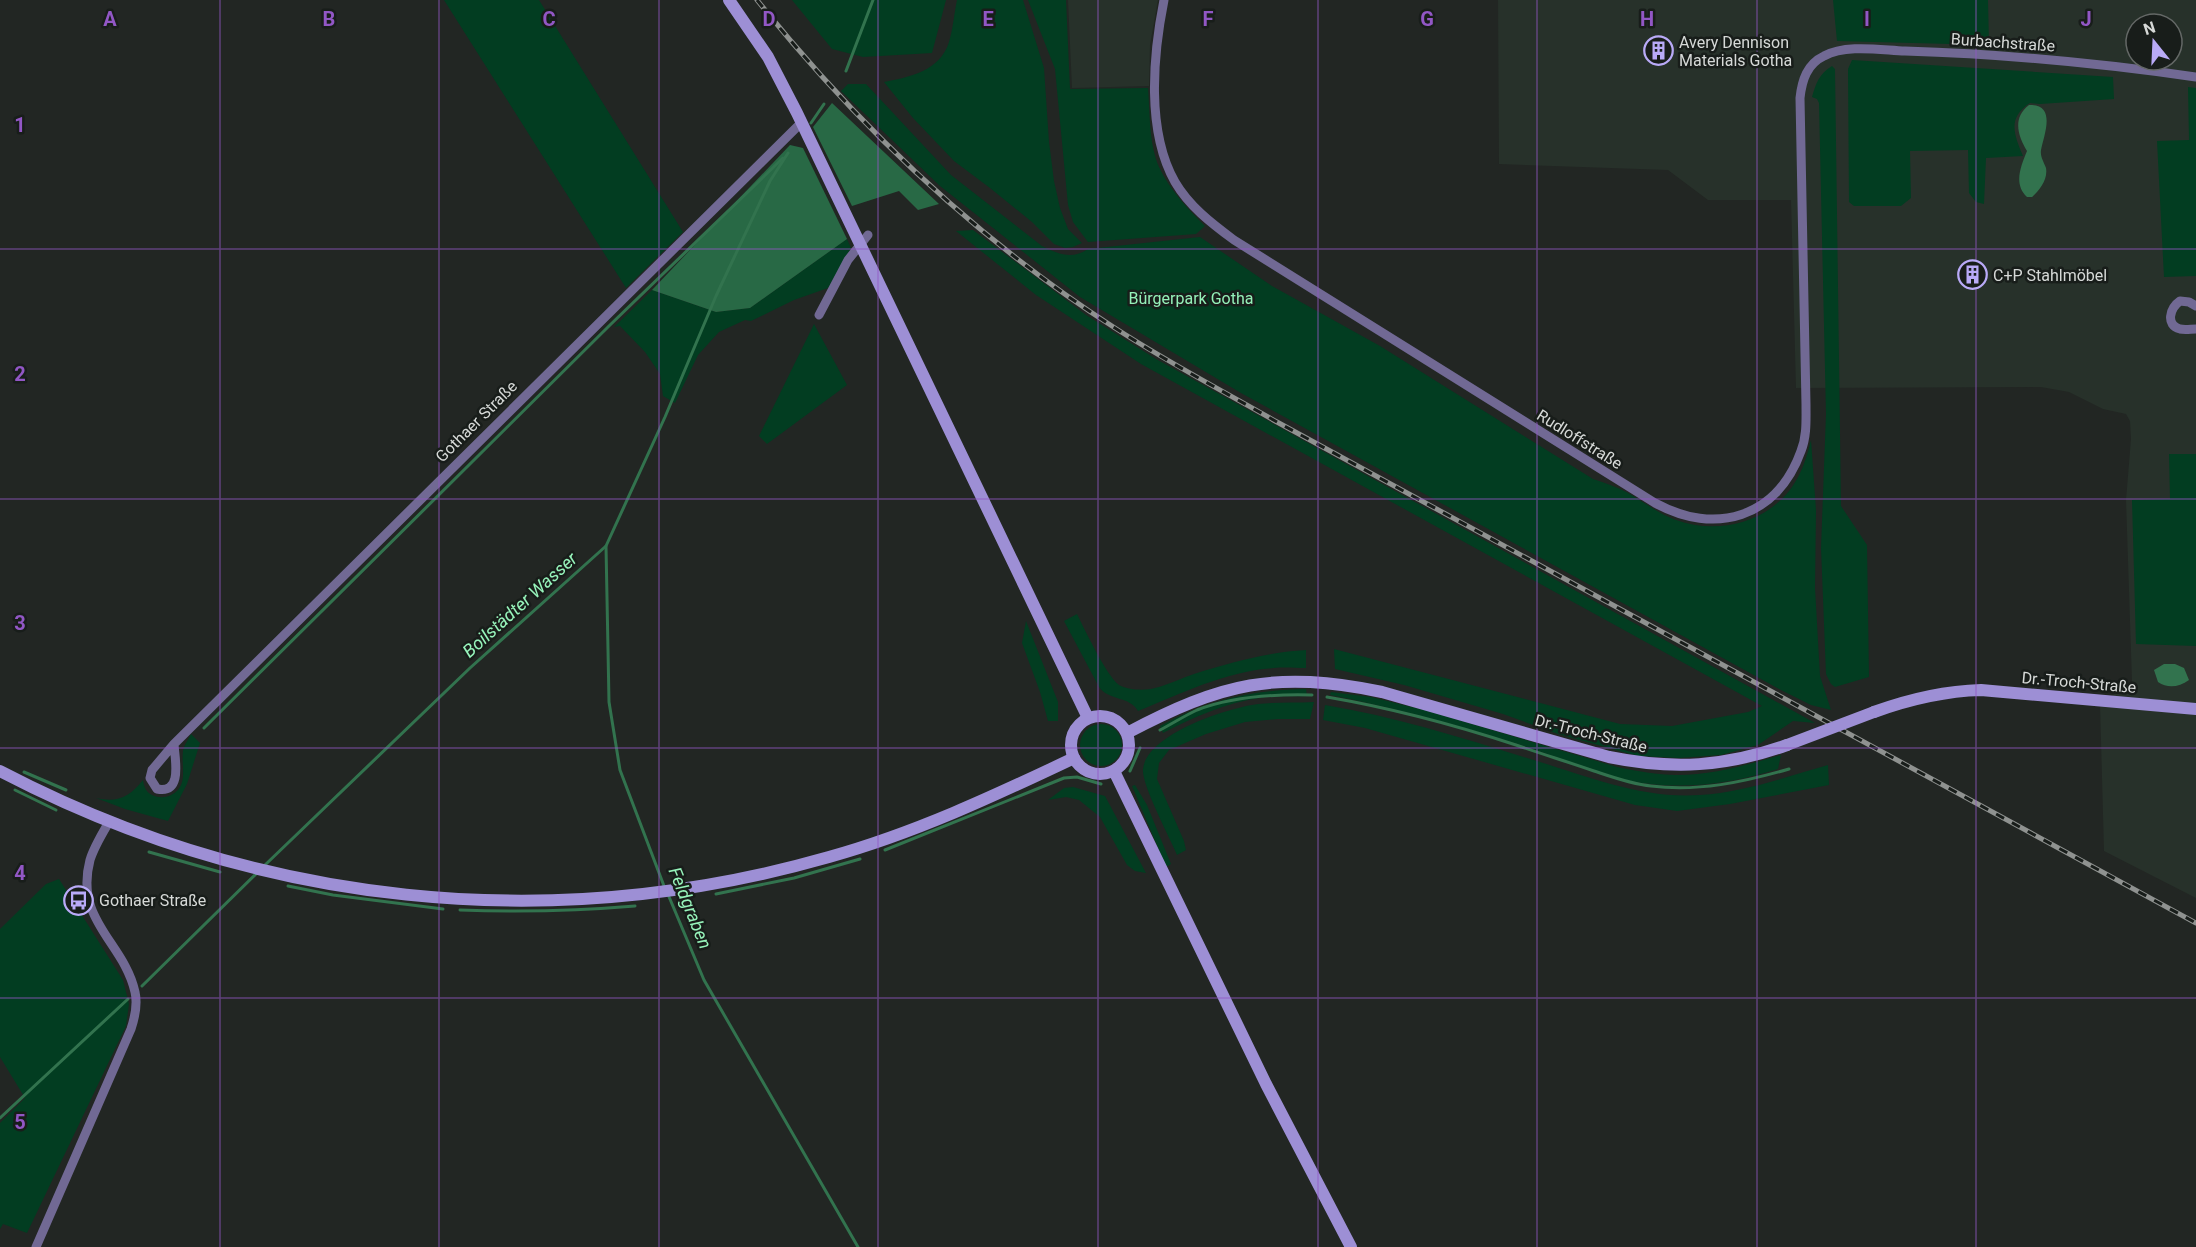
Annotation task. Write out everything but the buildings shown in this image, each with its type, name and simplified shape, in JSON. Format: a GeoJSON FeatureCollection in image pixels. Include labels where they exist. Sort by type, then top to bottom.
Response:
{"type":"FeatureCollection","features":[{"type":"Feature","properties":{"kind":"main road"},"geometry":{"type":"LineString","coordinates":[[729,0],[768,57],[864,240],[1088,718]]}},
{"type":"Feature","properties":{"kind":"main road","name":"Dr.-Troch-Straße"},"geometry":{"type":"LineString","coordinates":[[1127,733],[1173,709],[1226,690],[1275,681],[1352,686],[1609,757],[1642,764],[1676,766],[1708,765],[1742,759],[1924,696],[1955,691],[1982,690],[2196,709]]}},
{"type":"Feature","properties":{"kind":"main road"},"geometry":{"type":"LineString","coordinates":[[1110,717],[1120,723],[1127,733],[1128,754],[1114,771],[1091,773],[1074,758],[1071,747],[1072,735],[1078,725],[1088,718],[1110,717]]}},
{"type":"Feature","properties":{"kind":"main road"},"geometry":{"type":"LineString","coordinates":[[0,771],[109,822],[159,841],[250,868],[380,892],[483,901],[579,900],[681,890],[762,875],[869,845],[987,800],[1074,758]]}},
{"type":"Feature","properties":{"kind":"main road"},"geometry":{"type":"LineString","coordinates":[[1114,771],[1261,1074],[1351,1247]]}},
{"type":"Feature","properties":{"kind":"street","name":"Rudloffstraße"},"geometry":{"type":"LineString","coordinates":[[1164,0],[1156,43],[1155,69],[1161,148],[1170,172],[1197,210],[1234,240],[1655,503],[1670,512],[1697,520],[1722,519],[1760,506],[1782,488],[1802,449],[1806,429],[1806,405],[1800,98],[1806,73],[1811,66]]}},
{"type":"Feature","properties":{"kind":"street","name":"Burbachstraße"},"geometry":{"type":"LineString","coordinates":[[1811,66],[1825,55],[1834,52],[1886,50],[1975,54],[2108,65],[2196,77]]}},
{"type":"Feature","properties":{"kind":"street","name":"Gothaer Straße"},"geometry":{"type":"LineString","coordinates":[[174,744],[176,781],[164,791],[157,789],[150,778],[152,770],[174,744],[802,122]]}},
{"type":"Feature","properties":{"kind":"street"},"geometry":{"type":"LineString","coordinates":[[819,315],[848,260],[864,240]]}},
{"type":"Feature","properties":{"kind":"street"},"geometry":{"type":"LineString","coordinates":[[2196,306],[2180,301],[2174,306],[2170,316],[2176,327],[2196,329]]}},
{"type":"Feature","properties":{"kind":"street"},"geometry":{"type":"LineString","coordinates":[[36,1247],[131,1029],[135,1011],[135,994],[130,978],[97,923],[88,892],[90,860],[109,822]]}},
{"type":"Feature","properties":{"kind":"shaded area"},"geometry":{"type":"Polygon","coordinates":[[[1068,0],[1158,0],[1150,45],[1149,86],[1072,88],[1068,0]]]}},
{"type":"Feature","properties":{"kind":"shaded area"},"geometry":{"type":"Polygon","coordinates":[[[1498,0],[2196,0],[2196,898],[2104,851],[2100,704],[2132,682],[2126,500],[2131,439],[2130,421],[2126,414],[2103,409],[2069,392],[2041,387],[1796,388],[1791,200],[1708,200],[1668,170],[1499,164],[1498,0]]]}},
{"type":"Feature","properties":{"kind":"shaded area"},"geometry":{"type":"Polygon","coordinates":[[[832,103],[939,204],[918,210],[899,191],[852,206],[813,127],[832,103]]]}},
{"type":"Feature","properties":{"kind":"shaded area"},"geometry":{"type":"Polygon","coordinates":[[[2029,105],[2038,106],[2043,110],[2047,122],[2041,153],[2046,176],[2032,197],[2027,197],[2019,181],[2027,151],[2018,127],[2020,116],[2029,105]]]}},
{"type":"Feature","properties":{"kind":"shaded area"},"geometry":{"type":"Polygon","coordinates":[[[790,145],[803,148],[847,239],[750,308],[716,312],[652,290],[790,145]]]}},
{"type":"Feature","properties":{"kind":"shaded area"},"geometry":{"type":"Polygon","coordinates":[[[2164,664],[2175,664],[2184,668],[2189,680],[2173,686],[2166,686],[2158,682],[2154,670],[2164,664]]]}},
{"type":"Feature","properties":{"kind":"green space"},"geometry":{"type":"Polygon","coordinates":[[[444,0],[539,0],[683,232],[626,288],[444,0]]]}},
{"type":"Feature","properties":{"kind":"green space"},"geometry":{"type":"Polygon","coordinates":[[[792,0],[946,0],[932,53],[863,57],[832,49],[792,0]]]}},
{"type":"Feature","properties":{"kind":"green space"},"geometry":{"type":"Polygon","coordinates":[[[957,0],[1023,0],[1044,68],[1049,142],[1060,208],[1068,229],[1082,243],[1065,248],[1054,244],[1032,222],[954,161],[913,118],[884,82],[914,75],[939,60],[945,52],[952,32],[957,0]]]}},
{"type":"Feature","properties":{"kind":"green space"},"geometry":{"type":"Polygon","coordinates":[[[1028,0],[1066,0],[1070,89],[1148,88],[1153,148],[1156,158],[1163,175],[1174,191],[1205,226],[1196,234],[1088,242],[1073,222],[1068,205],[1055,69],[1028,0]]]}},
{"type":"Feature","properties":{"kind":"green space"},"geometry":{"type":"Polygon","coordinates":[[[1833,0],[1988,0],[1989,45],[1837,41],[1833,0]]]}},
{"type":"Feature","properties":{"kind":"green space"},"geometry":{"type":"Polygon","coordinates":[[[1852,60],[2113,77],[2114,99],[2030,103],[2018,115],[2014,127],[2023,156],[1986,158],[1984,204],[1976,202],[1969,193],[1968,150],[1910,151],[1911,198],[1901,206],[1854,206],[1849,202],[1848,69],[1852,60]]]}},
{"type":"Feature","properties":{"kind":"green space"},"geometry":{"type":"Polygon","coordinates":[[[1832,66],[1835,69],[1841,506],[1867,545],[1869,677],[1835,687],[1826,674],[1821,548],[1826,414],[1819,103],[1812,97],[1819,79],[1832,66]]]}},
{"type":"Feature","properties":{"kind":"green space","name":"Bürgerpark Gotha"},"geometry":{"type":"Polygon","coordinates":[[[848,84],[866,84],[951,175],[1042,246],[1071,255],[1088,249],[1200,237],[1272,286],[1380,346],[1593,479],[1624,491],[1676,520],[1708,526],[1724,526],[1740,523],[1769,509],[1782,499],[1796,482],[1811,440],[1816,510],[1815,588],[1820,676],[1831,710],[1811,705],[1781,690],[1241,393],[1080,297],[940,186],[841,91],[848,84]]]}},
{"type":"Feature","properties":{"kind":"green space"},"geometry":{"type":"Polygon","coordinates":[[[2188,87],[2196,88],[2196,276],[2164,277],[2157,141],[2189,140],[2188,87]]]}},
{"type":"Feature","properties":{"kind":"green space"},"geometry":{"type":"Polygon","coordinates":[[[973,230],[1086,315],[1156,359],[1815,723],[1793,721],[1758,745],[1721,755],[1679,758],[1638,756],[1558,734],[1503,714],[1404,685],[1335,669],[1334,649],[1620,724],[1672,726],[1748,712],[1762,706],[1141,364],[1036,295],[956,231],[973,230]]]}},
{"type":"Feature","properties":{"kind":"green space"},"geometry":{"type":"Polygon","coordinates":[[[847,239],[851,248],[828,288],[719,332],[698,355],[675,403],[663,396],[660,374],[645,352],[620,326],[614,327],[652,290],[716,312],[750,308],[847,239]]]}},
{"type":"Feature","properties":{"kind":"green space"},"geometry":{"type":"Polygon","coordinates":[[[814,324],[847,385],[767,444],[759,436],[814,324]]]}},
{"type":"Feature","properties":{"kind":"green space"},"geometry":{"type":"Polygon","coordinates":[[[2169,454],[2196,454],[2196,646],[2136,644],[2132,500],[2170,499],[2169,454]]]}},
{"type":"Feature","properties":{"kind":"green space"},"geometry":{"type":"Polygon","coordinates":[[[1077,614],[1108,672],[1119,685],[1127,688],[1151,689],[1235,662],[1292,651],[1306,650],[1306,668],[1274,668],[1239,673],[1138,711],[1130,703],[1108,695],[1099,687],[1064,621],[1077,614]]]}},
{"type":"Feature","properties":{"kind":"green space"},"geometry":{"type":"Polygon","coordinates":[[[1026,621],[1058,702],[1058,721],[1048,721],[1022,643],[1026,621]]]}},
{"type":"Feature","properties":{"kind":"green space"},"geometry":{"type":"Polygon","coordinates":[[[1306,689],[1307,696],[1266,697],[1222,707],[1163,733],[1160,726],[1195,709],[1230,698],[1248,694],[1306,689]]]}},
{"type":"Feature","properties":{"kind":"green space"},"geometry":{"type":"Polygon","coordinates":[[[1331,692],[1371,697],[1428,711],[1617,767],[1647,772],[1677,775],[1704,773],[1743,766],[1781,755],[1778,769],[1731,781],[1683,786],[1635,782],[1603,774],[1476,731],[1330,695],[1331,692]]]}},
{"type":"Feature","properties":{"kind":"green space"},"geometry":{"type":"Polygon","coordinates":[[[1314,702],[1310,719],[1245,722],[1206,734],[1169,750],[1159,763],[1157,779],[1184,841],[1186,850],[1177,855],[1146,786],[1143,769],[1148,756],[1173,734],[1209,717],[1258,704],[1314,702]]]}},
{"type":"Feature","properties":{"kind":"green space"},"geometry":{"type":"Polygon","coordinates":[[[1325,705],[1406,723],[1638,791],[1700,795],[1733,791],[1828,765],[1829,785],[1730,804],[1677,811],[1635,805],[1365,728],[1323,720],[1325,705]]]}},
{"type":"Feature","properties":{"kind":"green space"},"geometry":{"type":"Polygon","coordinates":[[[1101,724],[1116,730],[1122,745],[1116,760],[1101,766],[1086,760],[1080,745],[1086,730],[1101,724]]]}},
{"type":"Feature","properties":{"kind":"green space"},"geometry":{"type":"Polygon","coordinates":[[[191,734],[200,743],[187,784],[168,821],[96,798],[117,799],[133,791],[143,780],[148,792],[157,797],[166,797],[177,791],[183,776],[183,751],[191,734]]]}},
{"type":"Feature","properties":{"kind":"green space"},"geometry":{"type":"Polygon","coordinates":[[[1135,785],[1147,805],[1171,864],[1166,867],[1132,786],[1135,785]]]}},
{"type":"Feature","properties":{"kind":"green space"},"geometry":{"type":"Polygon","coordinates":[[[1073,787],[1105,796],[1146,873],[1135,871],[1127,865],[1100,817],[1079,800],[1066,797],[1048,800],[1064,788],[1073,787]]]}},
{"type":"Feature","properties":{"kind":"green space"},"geometry":{"type":"Polygon","coordinates":[[[59,879],[123,980],[129,1004],[126,1026],[27,1233],[3,1224],[0,1229],[0,1123],[25,1098],[0,1057],[0,929],[46,884],[59,879]]]}},
{"type":"Feature","properties":{"kind":"waterway","name":"Boilstädter Wasser"},"geometry":{"type":"LineString","coordinates":[[846,71],[873,0]]}},
{"type":"Feature","properties":{"kind":"waterway","name":"Boilstädter Wasser"},"geometry":{"type":"LineString","coordinates":[[811,123],[824,104]]}},
{"type":"Feature","properties":{"kind":"waterway","name":"Boilstädter Wasser"},"geometry":{"type":"LineString","coordinates":[[265,865],[470,668],[606,546],[665,417],[716,296],[770,181],[788,153]]}},
{"type":"Feature","properties":{"kind":"waterway"},"geometry":{"type":"LineString","coordinates":[[204,728],[610,325],[783,158]]}},
{"type":"Feature","properties":{"kind":"waterway","name":"Feldgraben"},"geometry":{"type":"LineString","coordinates":[[606,546],[609,702],[620,770],[664,886]]}},
{"type":"Feature","properties":{"kind":"waterway"},"geometry":{"type":"LineString","coordinates":[[1160,730],[1211,705],[1268,696],[1312,695]]}},
{"type":"Feature","properties":{"kind":"waterway"},"geometry":{"type":"LineString","coordinates":[[1327,697],[1375,706],[1446,724],[1615,778],[1644,785],[1669,788],[1703,787],[1738,782],[1789,769]]}},
{"type":"Feature","properties":{"kind":"waterway"},"geometry":{"type":"LineString","coordinates":[[1130,771],[1140,748]]}},
{"type":"Feature","properties":{"kind":"waterway"},"geometry":{"type":"LineString","coordinates":[[24,772],[66,790]]}},
{"type":"Feature","properties":{"kind":"waterway"},"geometry":{"type":"LineString","coordinates":[[885,850],[1064,778],[1077,777],[1101,784]]}},
{"type":"Feature","properties":{"kind":"waterway"},"geometry":{"type":"LineString","coordinates":[[15,790],[56,810]]}},
{"type":"Feature","properties":{"kind":"waterway"},"geometry":{"type":"LineString","coordinates":[[149,852],[220,872]]}},
{"type":"Feature","properties":{"kind":"waterway"},"geometry":{"type":"LineString","coordinates":[[716,894],[794,878],[860,859]]}},
{"type":"Feature","properties":{"kind":"waterway","name":"Boilstädter Wasser"},"geometry":{"type":"LineString","coordinates":[[142,986],[258,872]]}},
{"type":"Feature","properties":{"kind":"waterway"},"geometry":{"type":"LineString","coordinates":[[288,886],[333,895],[443,909]]}},
{"type":"Feature","properties":{"kind":"waterway","name":"Feldgraben"},"geometry":{"type":"LineString","coordinates":[[667,892],[704,980],[858,1247]]}},
{"type":"Feature","properties":{"kind":"waterway"},"geometry":{"type":"LineString","coordinates":[[460,910],[547,911],[635,906]]}},
{"type":"Feature","properties":{"kind":"waterway","name":"Boilstädter Wasser"},"geometry":{"type":"LineString","coordinates":[[0,1118],[128,999]]}},
{"type":"Feature","properties":{"kind":"railway"},"geometry":{"type":"LineString","coordinates":[[757,0],[837,92],[923,179],[968,219],[1064,294],[1135,341],[1277,422],[2196,923]]}},
{"type":"Feature","properties":{"kind":"place","name":"Avery Dennison Materials Gotha"},"geometry":{"type":"Point","coordinates":[1658,51]}},
{"type":"Feature","properties":{"kind":"place","name":"C+P Stahlmöbel"},"geometry":{"type":"Point","coordinates":[1972,275]}},
{"type":"Feature","properties":{"kind":"place","name":"Gothaer Straße"},"geometry":{"type":"Point","coordinates":[78,900]}}]}
